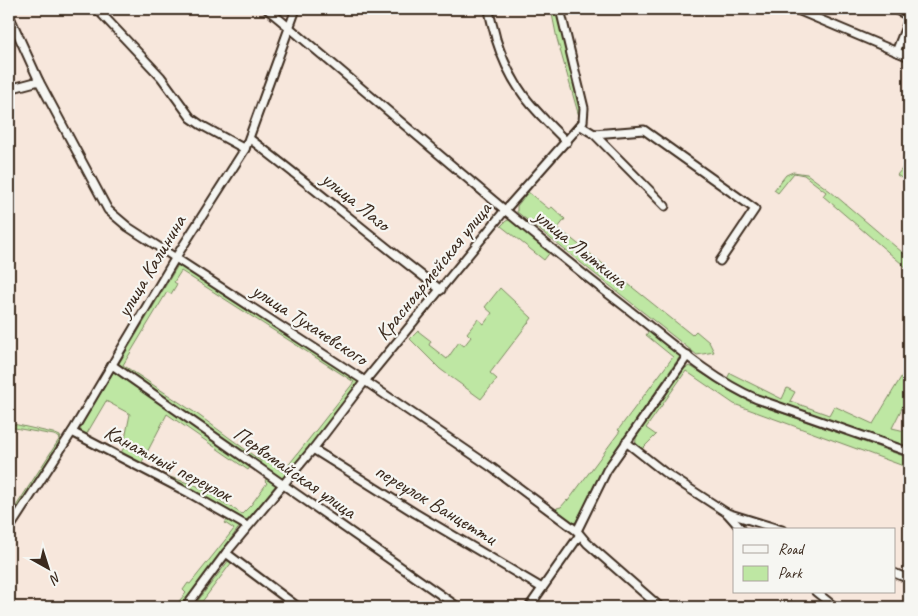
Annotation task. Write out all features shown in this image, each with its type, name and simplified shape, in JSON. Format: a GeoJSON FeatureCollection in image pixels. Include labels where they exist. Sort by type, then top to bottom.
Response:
{"type":"FeatureCollection","features":[{"type":"Feature","properties":{"kind":"street"},"geometry":{"type":"LineString","coordinates":[[97,9],[161,78],[191,118],[245,149]]}},
{"type":"Feature","properties":{"kind":"street","name":"улица Лыткина"},"geometry":{"type":"LineString","coordinates":[[267,9],[583,274],[707,371],[749,396],[909,452]]}},
{"type":"Feature","properties":{"kind":"street","name":"улица Калинина"},"geometry":{"type":"LineString","coordinates":[[9,529],[72,432],[176,257],[245,149],[296,9]]}},
{"type":"Feature","properties":{"kind":"street"},"geometry":{"type":"LineString","coordinates":[[489,9],[503,60],[513,81],[536,112],[567,142]]}},
{"type":"Feature","properties":{"kind":"street"},"geometry":{"type":"LineString","coordinates":[[560,9],[584,108],[584,118],[581,126],[594,134],[666,206]]}},
{"type":"Feature","properties":{"kind":"street"},"geometry":{"type":"LineString","coordinates":[[795,9],[909,57]]}},
{"type":"Feature","properties":{"kind":"street"},"geometry":{"type":"LineString","coordinates":[[894,9],[909,18],[896,52]]}},
{"type":"Feature","properties":{"kind":"street","name":"улица Тухачевского"},"geometry":{"type":"LineString","coordinates":[[9,15],[40,81],[108,210],[128,227],[365,381],[518,487],[578,534],[660,607]]}},
{"type":"Feature","properties":{"kind":"street"},"geometry":{"type":"LineString","coordinates":[[9,90],[40,81]]}},
{"type":"Feature","properties":{"kind":"street","name":"Красноармейская улица"},"geometry":{"type":"LineString","coordinates":[[186,607],[247,526],[313,448],[365,381],[506,209],[581,126]]}},
{"type":"Feature","properties":{"kind":"street"},"geometry":{"type":"LineString","coordinates":[[594,134],[644,130],[755,208],[720,261]]}},
{"type":"Feature","properties":{"kind":"street","name":"улица Лазо"},"geometry":{"type":"LineString","coordinates":[[250,139],[441,290]]}},
{"type":"Feature","properties":{"kind":"street"},"geometry":{"type":"LineString","coordinates":[[529,607],[578,534],[599,484],[626,442],[688,355]]}},
{"type":"Feature","properties":{"kind":"street","name":"Первомайская улица"},"geometry":{"type":"LineString","coordinates":[[112,365],[458,607]]}},
{"type":"Feature","properties":{"kind":"street","name":"Канатный переулок"},"geometry":{"type":"LineString","coordinates":[[72,432],[189,493],[247,526]]}},
{"type":"Feature","properties":{"kind":"street"},"geometry":{"type":"LineString","coordinates":[[626,442],[664,472],[727,513],[740,528]]}},
{"type":"Feature","properties":{"kind":"street","name":"переулок Ванцетти"},"geometry":{"type":"LineString","coordinates":[[313,448],[415,513],[542,588]]}},
{"type":"Feature","properties":{"kind":"street"},"geometry":{"type":"LineString","coordinates":[[727,513],[776,528]]}},
{"type":"Feature","properties":{"kind":"street"},"geometry":{"type":"LineString","coordinates":[[226,553],[298,607]]}},
{"type":"Feature","properties":{"kind":"street"},"geometry":{"type":"LineString","coordinates":[[896,574],[909,579]]}},
{"type":"Feature","properties":{"kind":"street"},"geometry":{"type":"LineString","coordinates":[[819,594],[835,607]]}},
{"type":"Feature","properties":{"kind":"green space"},"geometry":{"type":"Polygon","coordinates":[[[551,9],[557,9],[581,107],[580,120],[557,39],[551,9]]]}},
{"type":"Feature","properties":{"kind":"green space"},"geometry":{"type":"Polygon","coordinates":[[[909,160],[909,183],[897,175],[909,160]]]}},
{"type":"Feature","properties":{"kind":"green space"},"geometry":{"type":"Polygon","coordinates":[[[793,172],[807,174],[830,191],[909,258],[909,270],[823,196],[826,192],[804,175],[794,173],[778,193],[774,190],[786,175],[793,172]]]}},
{"type":"Feature","properties":{"kind":"green space"},"geometry":{"type":"Polygon","coordinates":[[[528,192],[549,209],[552,207],[565,219],[558,228],[692,335],[696,331],[709,342],[714,352],[697,355],[517,212],[517,206],[528,192]]]}},
{"type":"Feature","properties":{"kind":"green space"},"geometry":{"type":"Polygon","coordinates":[[[511,219],[551,251],[544,260],[501,226],[511,219]]]}},
{"type":"Feature","properties":{"kind":"green space"},"geometry":{"type":"Polygon","coordinates":[[[178,265],[361,382],[283,479],[118,365],[178,265]],[[181,271],[174,282],[177,284],[171,294],[167,292],[123,365],[197,414],[261,461],[264,458],[283,472],[354,382],[181,271]]]}},
{"type":"Feature","properties":{"kind":"green space"},"geometry":{"type":"Polygon","coordinates":[[[500,288],[532,318],[490,373],[497,379],[481,399],[440,369],[410,339],[418,331],[431,341],[429,345],[447,359],[459,342],[464,346],[471,337],[467,333],[478,319],[484,324],[492,313],[485,307],[500,288]]]}},
{"type":"Feature","properties":{"kind":"green space"},"geometry":{"type":"Polygon","coordinates":[[[649,331],[681,355],[616,449],[574,525],[556,510],[557,508],[568,501],[673,357],[646,335],[649,331]]]}},
{"type":"Feature","properties":{"kind":"green space"},"geometry":{"type":"Polygon","coordinates":[[[909,364],[909,394],[892,428],[909,432],[909,449],[793,410],[727,379],[730,373],[782,399],[787,388],[795,392],[790,401],[829,415],[834,406],[873,424],[909,364]]]}},
{"type":"Feature","properties":{"kind":"green space"},"geometry":{"type":"Polygon","coordinates":[[[690,366],[748,401],[909,458],[909,468],[734,404],[686,371],[646,428],[656,435],[641,450],[636,442],[638,432],[679,375],[685,368],[690,366]]]}},
{"type":"Feature","properties":{"kind":"green space"},"geometry":{"type":"Polygon","coordinates":[[[114,371],[250,467],[248,470],[167,414],[141,464],[170,477],[188,483],[189,481],[242,514],[267,483],[266,479],[276,485],[248,519],[245,520],[184,485],[173,482],[82,435],[80,428],[114,371]],[[106,401],[86,435],[121,453],[130,414],[106,401]]]}},
{"type":"Feature","properties":{"kind":"green space"},"geometry":{"type":"Polygon","coordinates":[[[9,423],[53,433],[60,436],[61,439],[9,523],[9,517],[60,438],[54,435],[9,427],[9,423]]]}},
{"type":"Feature","properties":{"kind":"green space"},"geometry":{"type":"Polygon","coordinates":[[[228,519],[240,526],[181,607],[174,607],[186,593],[183,590],[188,583],[190,584],[234,529],[225,523],[228,519]]]}},
{"type":"Feature","properties":{"kind":"green space"},"geometry":{"type":"Polygon","coordinates":[[[229,560],[232,562],[198,607],[193,607],[229,560]]]}}]}
